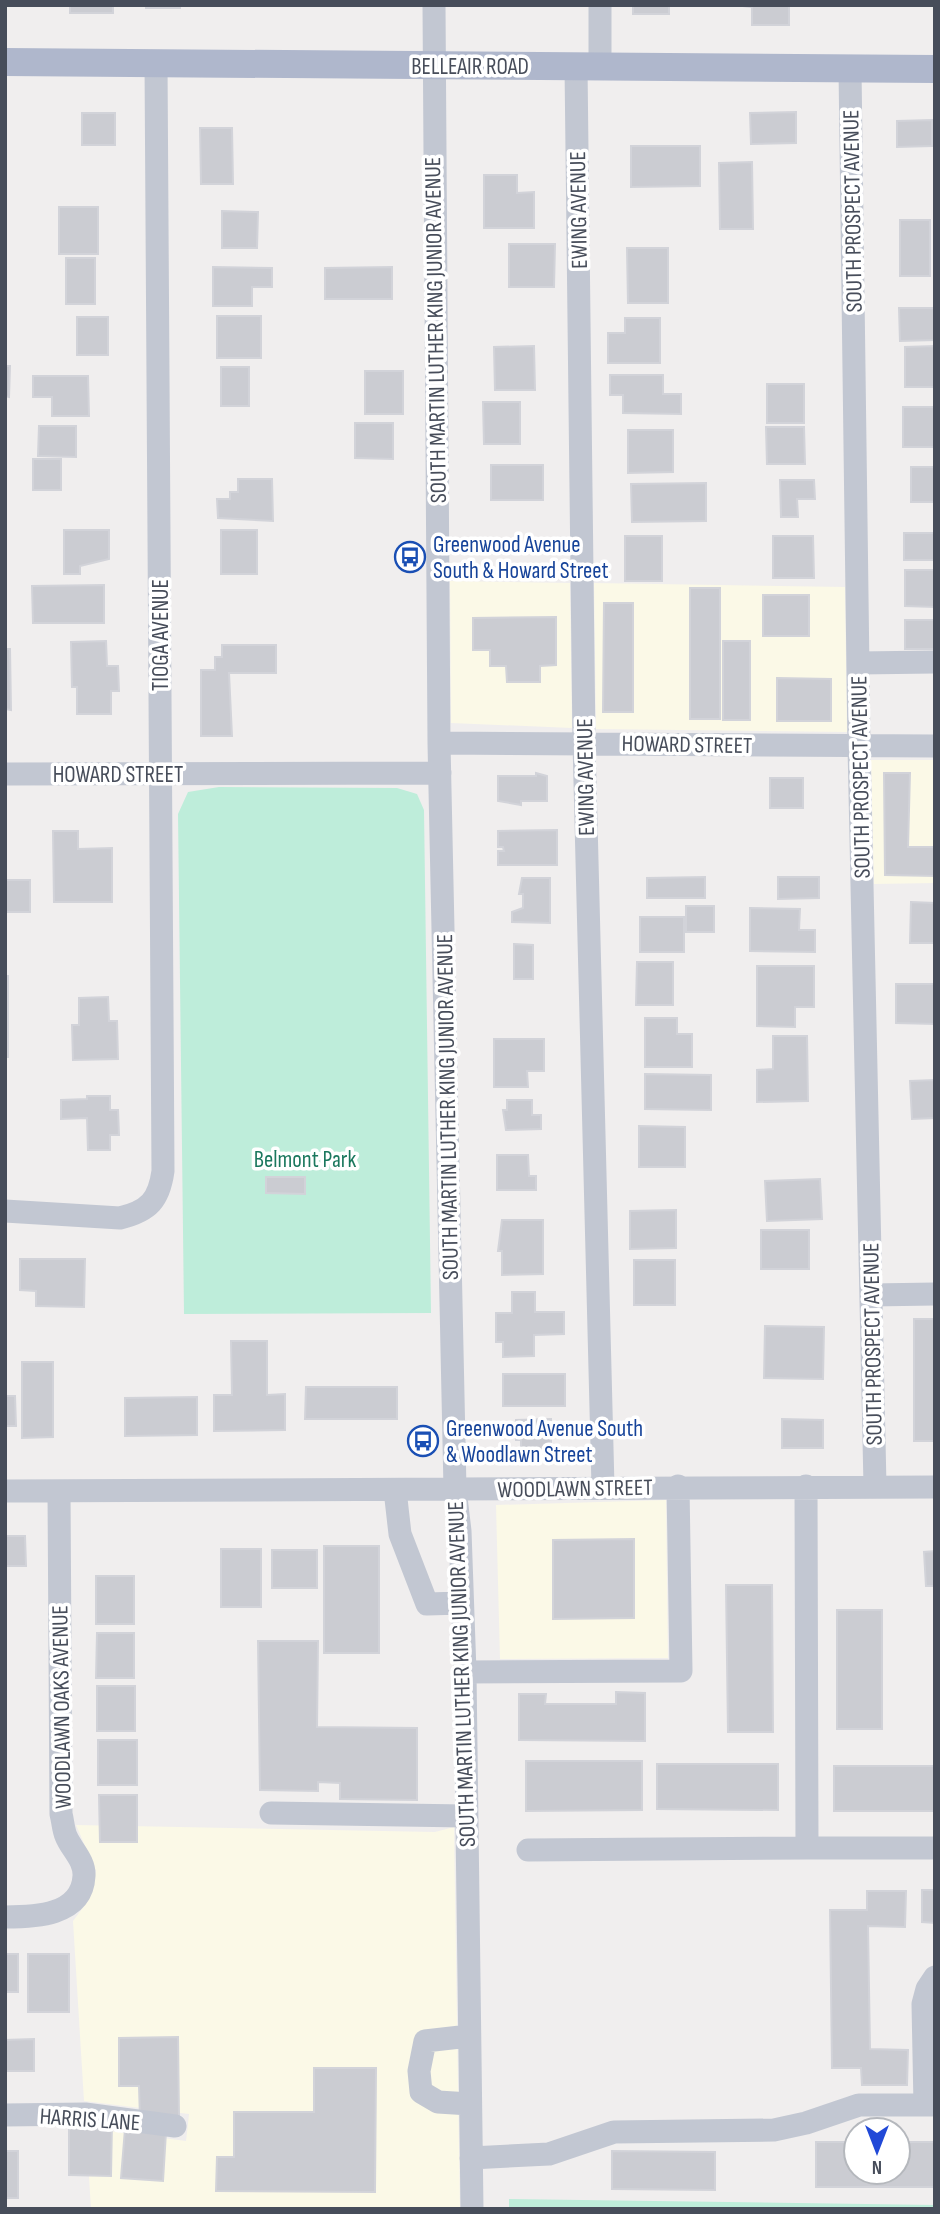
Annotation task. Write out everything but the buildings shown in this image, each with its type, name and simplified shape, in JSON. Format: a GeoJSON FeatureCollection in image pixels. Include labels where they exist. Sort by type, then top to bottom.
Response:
{"type":"FeatureCollection","features":[{"type":"Feature","properties":{"kind":"main road","name":"BELLEAIR ROAD"},"geometry":{"type":"LineString","coordinates":[[5,62],[935,69]]}},
{"type":"Feature","properties":{"kind":"street","name":"SOUTH MARTIN LUTHER KING JUNIOR AVENUE"},"geometry":{"type":"LineString","coordinates":[[434,5],[439,743],[455,1489],[465,1672],[472,2209]]}},
{"type":"Feature","properties":{"kind":"street","name":"EWING AVENUE"},"geometry":{"type":"LineString","coordinates":[[600,5],[588,66],[584,743],[603,1487]]}},
{"type":"Feature","properties":{"kind":"street","name":"TIOGA AVENUE"},"geometry":{"type":"LineString","coordinates":[[5,1211],[120,1218],[138,1214],[152,1205],[160,1190],[163,1171],[156,62]]}},
{"type":"Feature","properties":{"kind":"street","name":"SOUTH PROSPECT AVENUE"},"geometry":{"type":"LineString","coordinates":[[850,69],[859,746],[875,1486]]}},
{"type":"Feature","properties":{"kind":"street"},"geometry":{"type":"LineString","coordinates":[[858,663],[935,662]]}},
{"type":"Feature","properties":{"kind":"street","name":"HOWARD STREET"},"geometry":{"type":"LineString","coordinates":[[439,743],[935,746]]}},
{"type":"Feature","properties":{"kind":"street","name":"HOWARD STREET"},"geometry":{"type":"LineString","coordinates":[[5,774],[440,773]]}},
{"type":"Feature","properties":{"kind":"street"},"geometry":{"type":"LineString","coordinates":[[871,1295],[935,1294]]}},
{"type":"Feature","properties":{"kind":"street"},"geometry":{"type":"LineString","coordinates":[[465,1672],[681,1671],[678,1486]]}},
{"type":"Feature","properties":{"kind":"street","name":"WOODLAWN STREET"},"geometry":{"type":"LineString","coordinates":[[5,1491],[678,1486],[935,1487]]}},
{"type":"Feature","properties":{"kind":"street"},"geometry":{"type":"LineString","coordinates":[[806,1486],[807,1848]]}},
{"type":"Feature","properties":{"kind":"street"},"geometry":{"type":"LineString","coordinates":[[395,1490],[400,1534],[427,1604],[462,1603]]}},
{"type":"Feature","properties":{"kind":"street","name":"WOODLAWN OAKS AVENUE"},"geometry":{"type":"LineString","coordinates":[[5,1917],[36,1917],[62,1910],[77,1895],[84,1875],[78,1854],[66,1837],[61,1814],[59,1491]]}},
{"type":"Feature","properties":{"kind":"street"},"geometry":{"type":"LineString","coordinates":[[271,1813],[466,1816]]}},
{"type":"Feature","properties":{"kind":"street"},"geometry":{"type":"LineString","coordinates":[[528,1850],[935,1848]]}},
{"type":"Feature","properties":{"kind":"street"},"geometry":{"type":"LineString","coordinates":[[471,2158],[550,2154],[614,2132],[774,2130],[806,2123],[859,2105],[930,2105],[923,2004],[927,1989],[935,1977]]}},
{"type":"Feature","properties":{"kind":"street"},"geometry":{"type":"LineString","coordinates":[[469,2036],[425,2041],[418,2071],[421,2092],[430,2099],[470,2104]]}},
{"type":"Feature","properties":{"kind":"street","name":"HARRIS LANE"},"geometry":{"type":"LineString","coordinates":[[5,2115],[85,2114],[175,2126]]}},
{"type":"Feature","properties":{"kind":"shaded area"},"geometry":{"type":"Polygon","coordinates":[[[450,581],[570,583],[572,728],[451,723],[450,581]]]}},
{"type":"Feature","properties":{"kind":"shaded area"},"geometry":{"type":"Polygon","coordinates":[[[594,583],[845,587],[847,732],[596,729],[594,583]]]}},
{"type":"Feature","properties":{"kind":"shaded area"},"geometry":{"type":"Polygon","coordinates":[[[871,760],[935,760],[935,883],[874,884],[871,760]]]}},
{"type":"Feature","properties":{"kind":"shaded area"},"geometry":{"type":"Polygon","coordinates":[[[666,1500],[668,1658],[500,1659],[496,1505],[666,1500]]]}},
{"type":"Feature","properties":{"kind":"shaded area"},"geometry":{"type":"Polygon","coordinates":[[[76,1825],[435,1832],[454,1827],[460,2209],[91,2209],[86,2128],[186,2141],[189,2114],[84,2101],[73,1921],[88,1901],[96,1871],[76,1825]]]}},
{"type":"Feature","properties":{"kind":"green space","name":"Belmont Park"},"geometry":{"type":"Polygon","coordinates":[[[219,787],[397,788],[417,794],[424,810],[431,1313],[184,1314],[178,814],[188,792],[219,787]]]}},
{"type":"Feature","properties":{"kind":"green space"},"geometry":{"type":"Polygon","coordinates":[[[509,2199],[935,2205],[935,2209],[509,2209],[509,2199]]]}},
{"type":"Feature","properties":{"kind":"place","name":"Greenwood Avenue South & Howard Street"},"geometry":{"type":"Point","coordinates":[410,557]}},
{"type":"Feature","properties":{"kind":"place","name":"Greenwood Avenue South & Woodlawn Street"},"geometry":{"type":"Point","coordinates":[423,1441]}}]}
